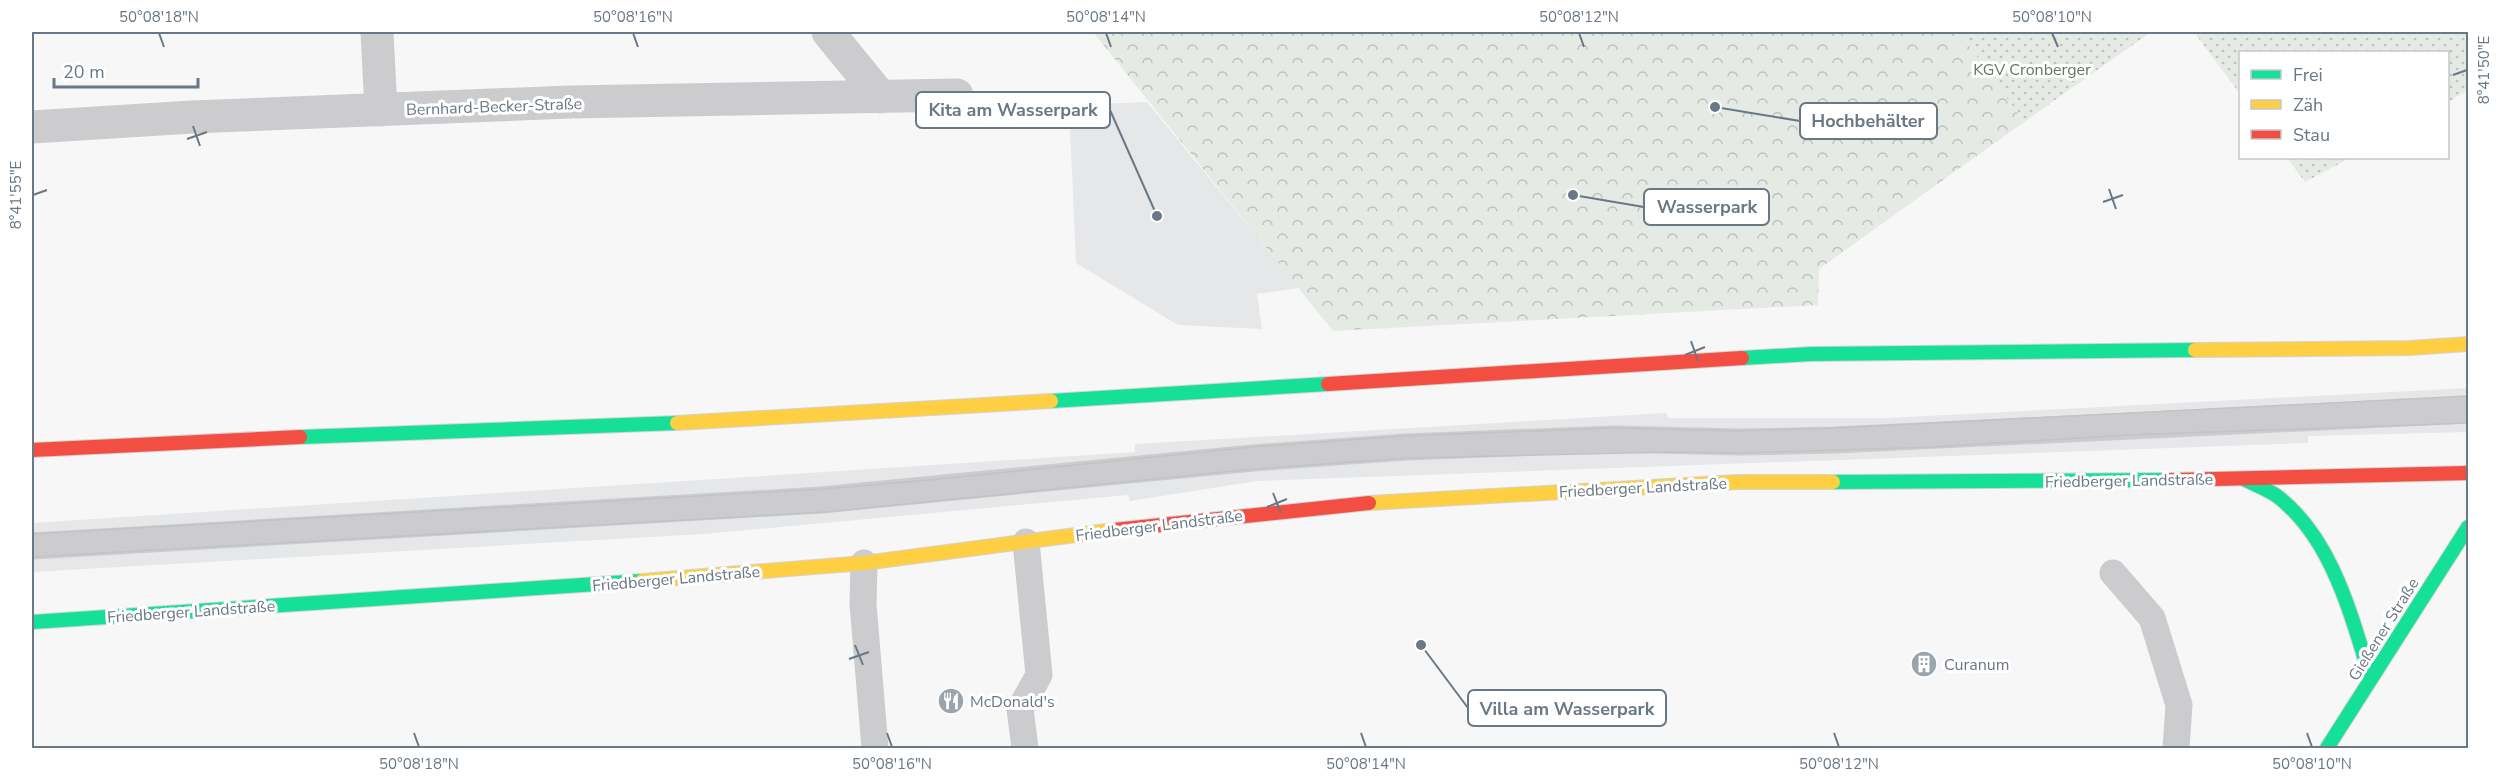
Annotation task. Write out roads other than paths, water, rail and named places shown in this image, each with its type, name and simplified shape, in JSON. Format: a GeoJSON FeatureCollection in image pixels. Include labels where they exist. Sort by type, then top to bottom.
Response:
{"type":"FeatureCollection","features":[{"type":"Feature","properties":{"kind":"main road"},"geometry":{"type":"LineString","coordinates":[[32,450],[171,442],[721,422],[1811,354],[2410,348],[2469,344]]}},
{"type":"Feature","properties":{"kind":"main road","name":"Friedberger Landstraße"},"geometry":{"type":"LineString","coordinates":[[32,622],[601,584],[864,563],[1164,524],[1348,504],[1726,482],[2244,479],[2469,473]]}},
{"type":"Feature","properties":{"kind":"main road"},"geometry":{"type":"LineString","coordinates":[[2244,479],[2280,498],[2325,554],[2352,620],[2371,679]]}},
{"type":"Feature","properties":{"kind":"main road","name":"Gießener Straße"},"geometry":{"type":"LineString","coordinates":[[2327,748],[2469,527]]}},
{"type":"Feature","properties":{"kind":"street"},"geometry":{"type":"LineString","coordinates":[[377,32],[381,110]]}},
{"type":"Feature","properties":{"kind":"street"},"geometry":{"type":"LineString","coordinates":[[828,32],[881,97]]}},
{"type":"Feature","properties":{"kind":"street","name":"Bernhard-Becker-Straße"},"geometry":{"type":"LineString","coordinates":[[32,128],[192,117],[570,102],[957,95]]}},
{"type":"Feature","properties":{"kind":"lane"},"geometry":{"type":"LineString","coordinates":[[32,546],[821,500],[1253,458],[1406,447],[1614,440],[1741,442],[1835,440],[2469,411]]}},
{"type":"Feature","properties":{"kind":"lane"},"geometry":{"type":"LineString","coordinates":[[1025,748],[1020,710],[1039,675],[1026,542]]}},
{"type":"Feature","properties":{"kind":"lane"},"geometry":{"type":"LineString","coordinates":[[864,563],[863,604],[876,748]]}},
{"type":"Feature","properties":{"kind":"lane"},"geometry":{"type":"LineString","coordinates":[[2113,573],[2152,618],[2179,705],[2176,748]]}},
{"type":"Feature","properties":{"kind":"tram line"},"geometry":{"type":"LineString","coordinates":[[32,534],[823,489],[1252,447],[1405,436],[1613,428],[1738,431],[1835,428],[2468,396]]}},
{"type":"Feature","properties":{"kind":"tram line"},"geometry":{"type":"LineString","coordinates":[[32,557],[825,512],[1254,469],[1407,458],[1670,452],[1743,453],[1932,447],[2129,435],[2468,423]]}},
{"type":"Feature","properties":{"kind":"place","name":"Hochbehälter"},"geometry":{"type":"Point","coordinates":[1715,107]}},
{"type":"Feature","properties":{"kind":"place","name":"Wasserpark"},"geometry":{"type":"Point","coordinates":[1573,195]}},
{"type":"Feature","properties":{"kind":"place","name":"Kita am Wasserpark"},"geometry":{"type":"Point","coordinates":[1157,216]}},
{"type":"Feature","properties":{"kind":"place","name":"Villa am Wasserpark"},"geometry":{"type":"Point","coordinates":[1421,645]}},
{"type":"Feature","properties":{"kind":"place","name":"Curanum"},"geometry":{"type":"Point","coordinates":[1924,664]}},
{"type":"Feature","properties":{"kind":"place","name":"McDonald's"},"geometry":{"type":"Point","coordinates":[951,701]}},
{"type":"Feature","properties":{"kind":"park label","name":"KGV Cronberger"},"geometry":{"type":"Point","coordinates":[2032,69]}}]}
